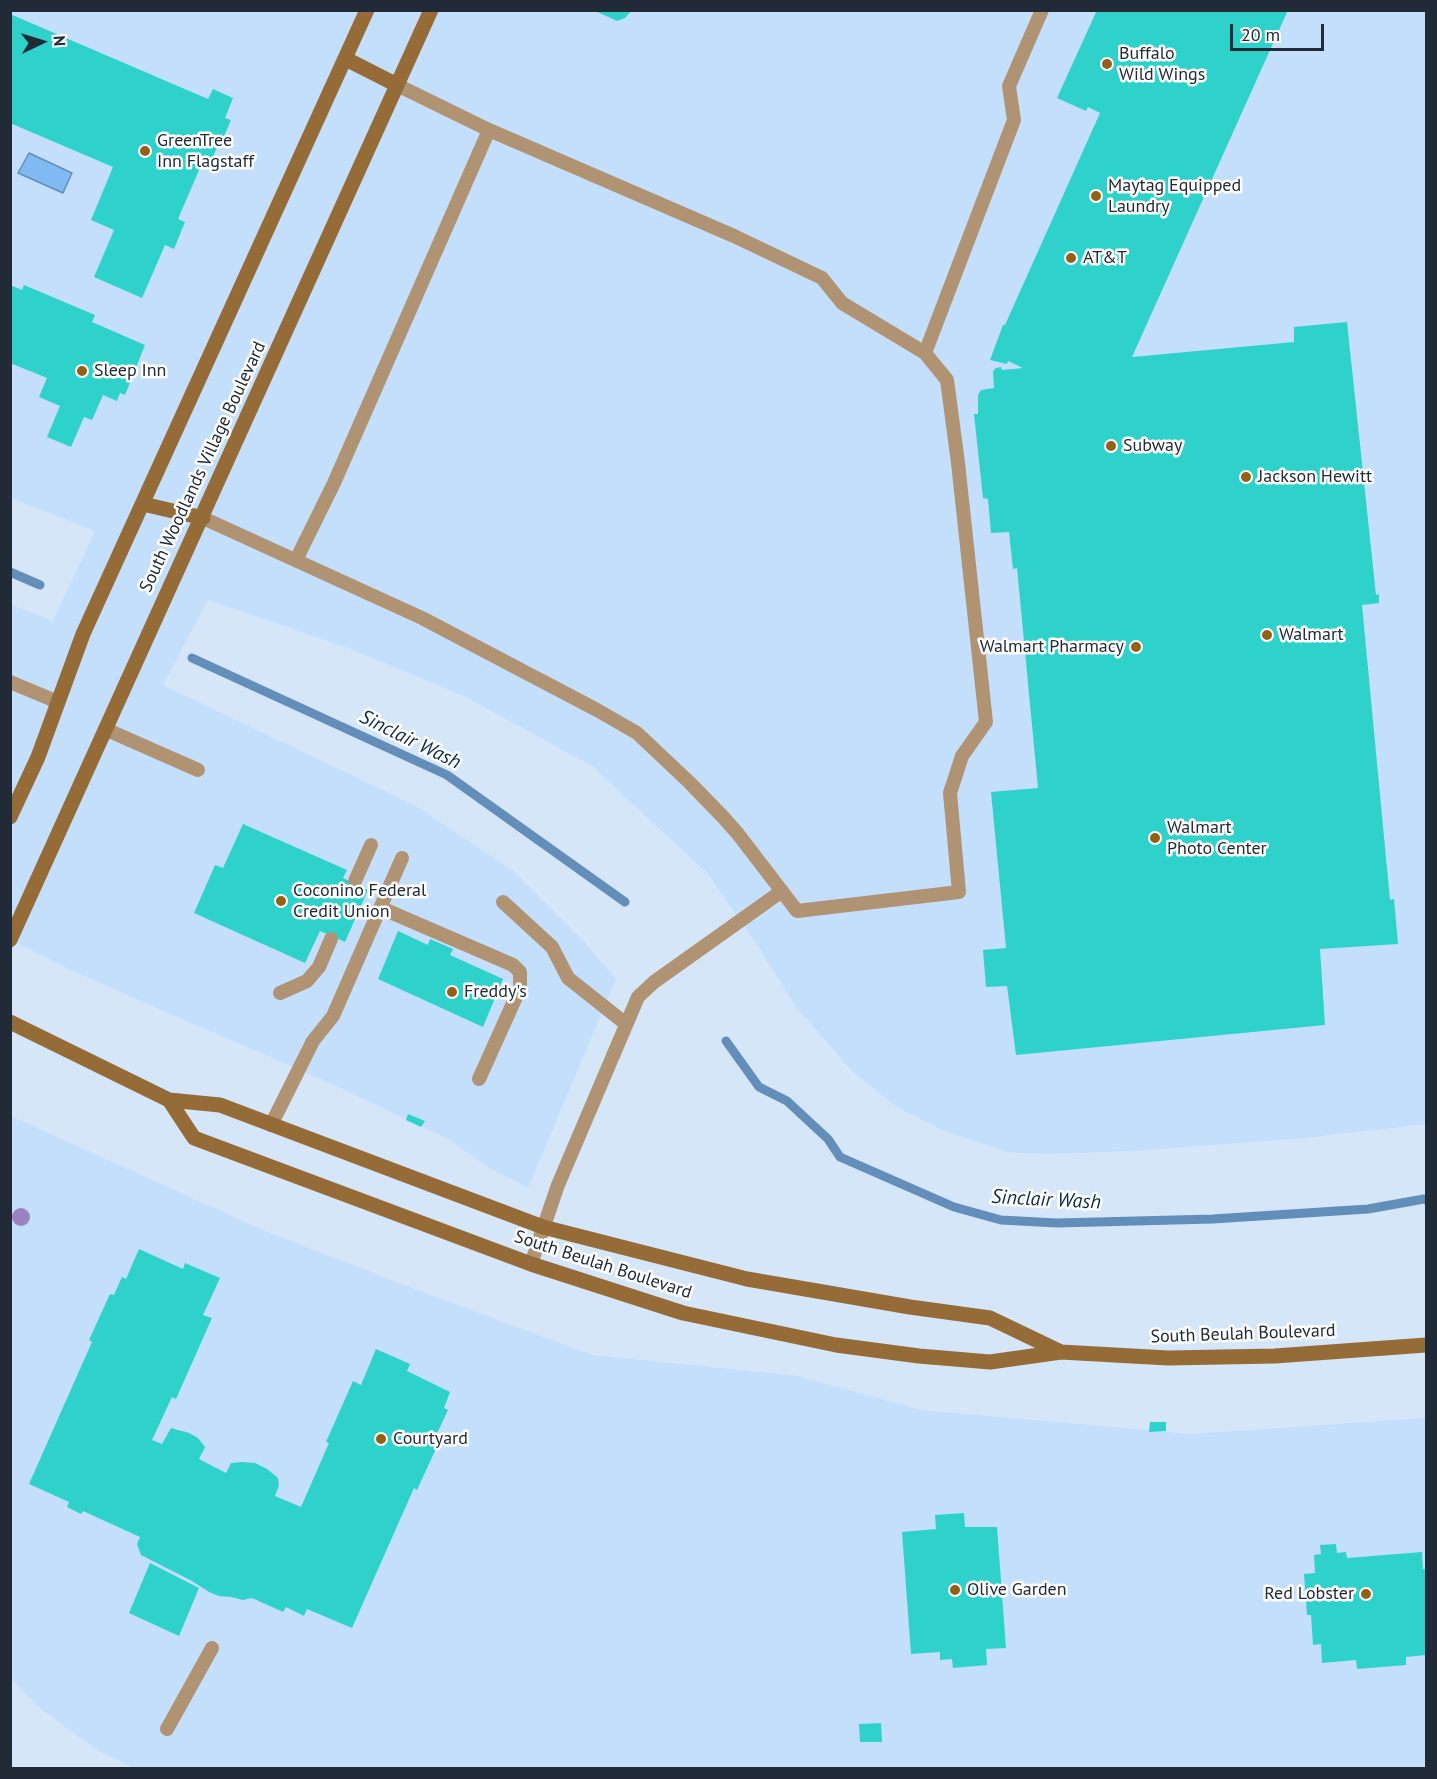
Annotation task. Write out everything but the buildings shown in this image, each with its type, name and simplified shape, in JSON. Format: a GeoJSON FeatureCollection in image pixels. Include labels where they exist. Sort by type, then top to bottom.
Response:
{"type":"FeatureCollection","features":[{"type":"Feature","properties":{"kind":"main road"},"geometry":{"type":"LineString","coordinates":[[10,817],[38,757],[83,634],[367,10]]}},
{"type":"Feature","properties":{"kind":"main road","name":"South Woodlands Village Boulevard"},"geometry":{"type":"LineString","coordinates":[[10,940],[431,10]]}},
{"type":"Feature","properties":{"kind":"main road"},"geometry":{"type":"LineString","coordinates":[[346,59],[398,85]]}},
{"type":"Feature","properties":{"kind":"main road"},"geometry":{"type":"LineString","coordinates":[[143,504],[203,518]]}},
{"type":"Feature","properties":{"kind":"main road","name":"South Beulah Boulevard"},"geometry":{"type":"LineString","coordinates":[[10,1022],[169,1100],[220,1105],[543,1227],[747,1279],[910,1307],[990,1318],[1061,1352]]}},
{"type":"Feature","properties":{"kind":"main road","name":"South Beulah Boulevard"},"geometry":{"type":"LineString","coordinates":[[169,1100],[194,1138],[531,1264],[683,1313],[837,1345],[990,1362],[1061,1352],[1168,1358],[1251,1357],[1426,1345]]}},
{"type":"Feature","properties":{"kind":"lane"},"geometry":{"type":"LineString","coordinates":[[925,353],[1014,120],[1009,86],[1042,10]]}},
{"type":"Feature","properties":{"kind":"lane"},"geometry":{"type":"LineString","coordinates":[[203,518],[431,623],[637,733],[723,817],[797,911],[959,892],[950,793],[962,756],[986,722],[957,451],[947,380],[925,353],[842,303],[822,278],[734,236],[489,130],[398,85]]}},
{"type":"Feature","properties":{"kind":"lane"},"geometry":{"type":"LineString","coordinates":[[296,560],[334,483],[489,130]]}},
{"type":"Feature","properties":{"kind":"lane"},"geometry":{"type":"LineString","coordinates":[[10,682],[58,702]]}},
{"type":"Feature","properties":{"kind":"lane"},"geometry":{"type":"LineString","coordinates":[[105,729],[198,770]]}},
{"type":"Feature","properties":{"kind":"lane"},"geometry":{"type":"LineString","coordinates":[[355,881],[370,845]]}},
{"type":"Feature","properties":{"kind":"lane"},"geometry":{"type":"LineString","coordinates":[[271,1125],[313,1041],[333,1016],[402,858]]}},
{"type":"Feature","properties":{"kind":"lane"},"geometry":{"type":"LineString","coordinates":[[531,1264],[558,1185],[638,997],[654,982],[782,891]]}},
{"type":"Feature","properties":{"kind":"lane"},"geometry":{"type":"LineString","coordinates":[[502,902],[552,947],[568,978],[626,1024]]}},
{"type":"Feature","properties":{"kind":"lane"},"geometry":{"type":"LineString","coordinates":[[381,908],[513,965],[520,972],[520,988],[479,1079]]}},
{"type":"Feature","properties":{"kind":"lane"},"geometry":{"type":"LineString","coordinates":[[280,993],[307,981],[318,967],[331,939]]}},
{"type":"Feature","properties":{"kind":"lane"},"geometry":{"type":"LineString","coordinates":[[167,1730],[212,1648]]}},
{"type":"Feature","properties":{"kind":"shaded area"},"geometry":{"type":"Polygon","coordinates":[[[11,11],[1426,11],[1426,1124],[1305,1138],[1133,1151],[1045,1154],[1008,1152],[944,1131],[898,1108],[852,1071],[796,1007],[708,874],[592,766],[464,696],[348,648],[208,600],[163,685],[418,807],[512,870],[584,942],[616,979],[528,1188],[488,1167],[450,1140],[334,1085],[72,971],[11,940],[10,604],[53,621],[95,531],[11,498],[11,11]]]}},
{"type":"Feature","properties":{"kind":"shaded area"},"geometry":{"type":"Polygon","coordinates":[[[11,1116],[258,1228],[592,1355],[798,1376],[921,1410],[1191,1434],[1426,1418],[1426,1768],[134,1768],[97,1750],[35,1704],[11,1677],[11,1116]]]}},
{"type":"Feature","properties":{"kind":"water"},"geometry":{"type":"Polygon","coordinates":[[[29,153],[72,173],[63,193],[18,173],[29,153]]]}},
{"type":"Feature","properties":{"kind":"waterway","name":"Sinclair Wash"},"geometry":{"type":"LineString","coordinates":[[10,572],[40,585]]}},
{"type":"Feature","properties":{"kind":"waterway","name":"Sinclair Wash"},"geometry":{"type":"LineString","coordinates":[[192,658],[447,775],[625,902]]}},
{"type":"Feature","properties":{"kind":"waterway","name":"Sinclair Wash"},"geometry":{"type":"LineString","coordinates":[[726,1041],[759,1087],[787,1101],[828,1139],[840,1157],[954,1207],[1001,1220],[1057,1223],[1213,1219],[1368,1209],[1426,1200]]}},
{"type":"Feature","properties":{"kind":"place","name":"Buffalo Wild Wings"},"geometry":{"type":"Point","coordinates":[1107,64]}},
{"type":"Feature","properties":{"kind":"place","name":"GreenTree Inn Flagstaff"},"geometry":{"type":"Point","coordinates":[145,151]}},
{"type":"Feature","properties":{"kind":"place","name":"Maytag Equipped Laundry"},"geometry":{"type":"Point","coordinates":[1096,196]}},
{"type":"Feature","properties":{"kind":"place","name":"AT&T"},"geometry":{"type":"Point","coordinates":[1071,258]}},
{"type":"Feature","properties":{"kind":"place","name":"Sleep Inn"},"geometry":{"type":"Point","coordinates":[82,371]}},
{"type":"Feature","properties":{"kind":"place","name":"Subway"},"geometry":{"type":"Point","coordinates":[1111,446]}},
{"type":"Feature","properties":{"kind":"place","name":"Jackson Hewitt"},"geometry":{"type":"Point","coordinates":[1246,477]}},
{"type":"Feature","properties":{"kind":"place","name":"Walmart"},"geometry":{"type":"Point","coordinates":[1267,635]}},
{"type":"Feature","properties":{"kind":"place","name":"Walmart Pharmacy"},"geometry":{"type":"Point","coordinates":[1136,647]}},
{"type":"Feature","properties":{"kind":"place","name":"Walmart Photo Center"},"geometry":{"type":"Point","coordinates":[1155,838]}},
{"type":"Feature","properties":{"kind":"place","name":"Coconino Federal Credit Union"},"geometry":{"type":"Point","coordinates":[281,901]}},
{"type":"Feature","properties":{"kind":"place","name":"Freddy's"},"geometry":{"type":"Point","coordinates":[452,992]}},
{"type":"Feature","properties":{"kind":"place","name":"Courtyard"},"geometry":{"type":"Point","coordinates":[381,1439]}},
{"type":"Feature","properties":{"kind":"place","name":"Olive Garden"},"geometry":{"type":"Point","coordinates":[955,1590]}},
{"type":"Feature","properties":{"kind":"place","name":"Red Lobster"},"geometry":{"type":"Point","coordinates":[1366,1594]}}]}
